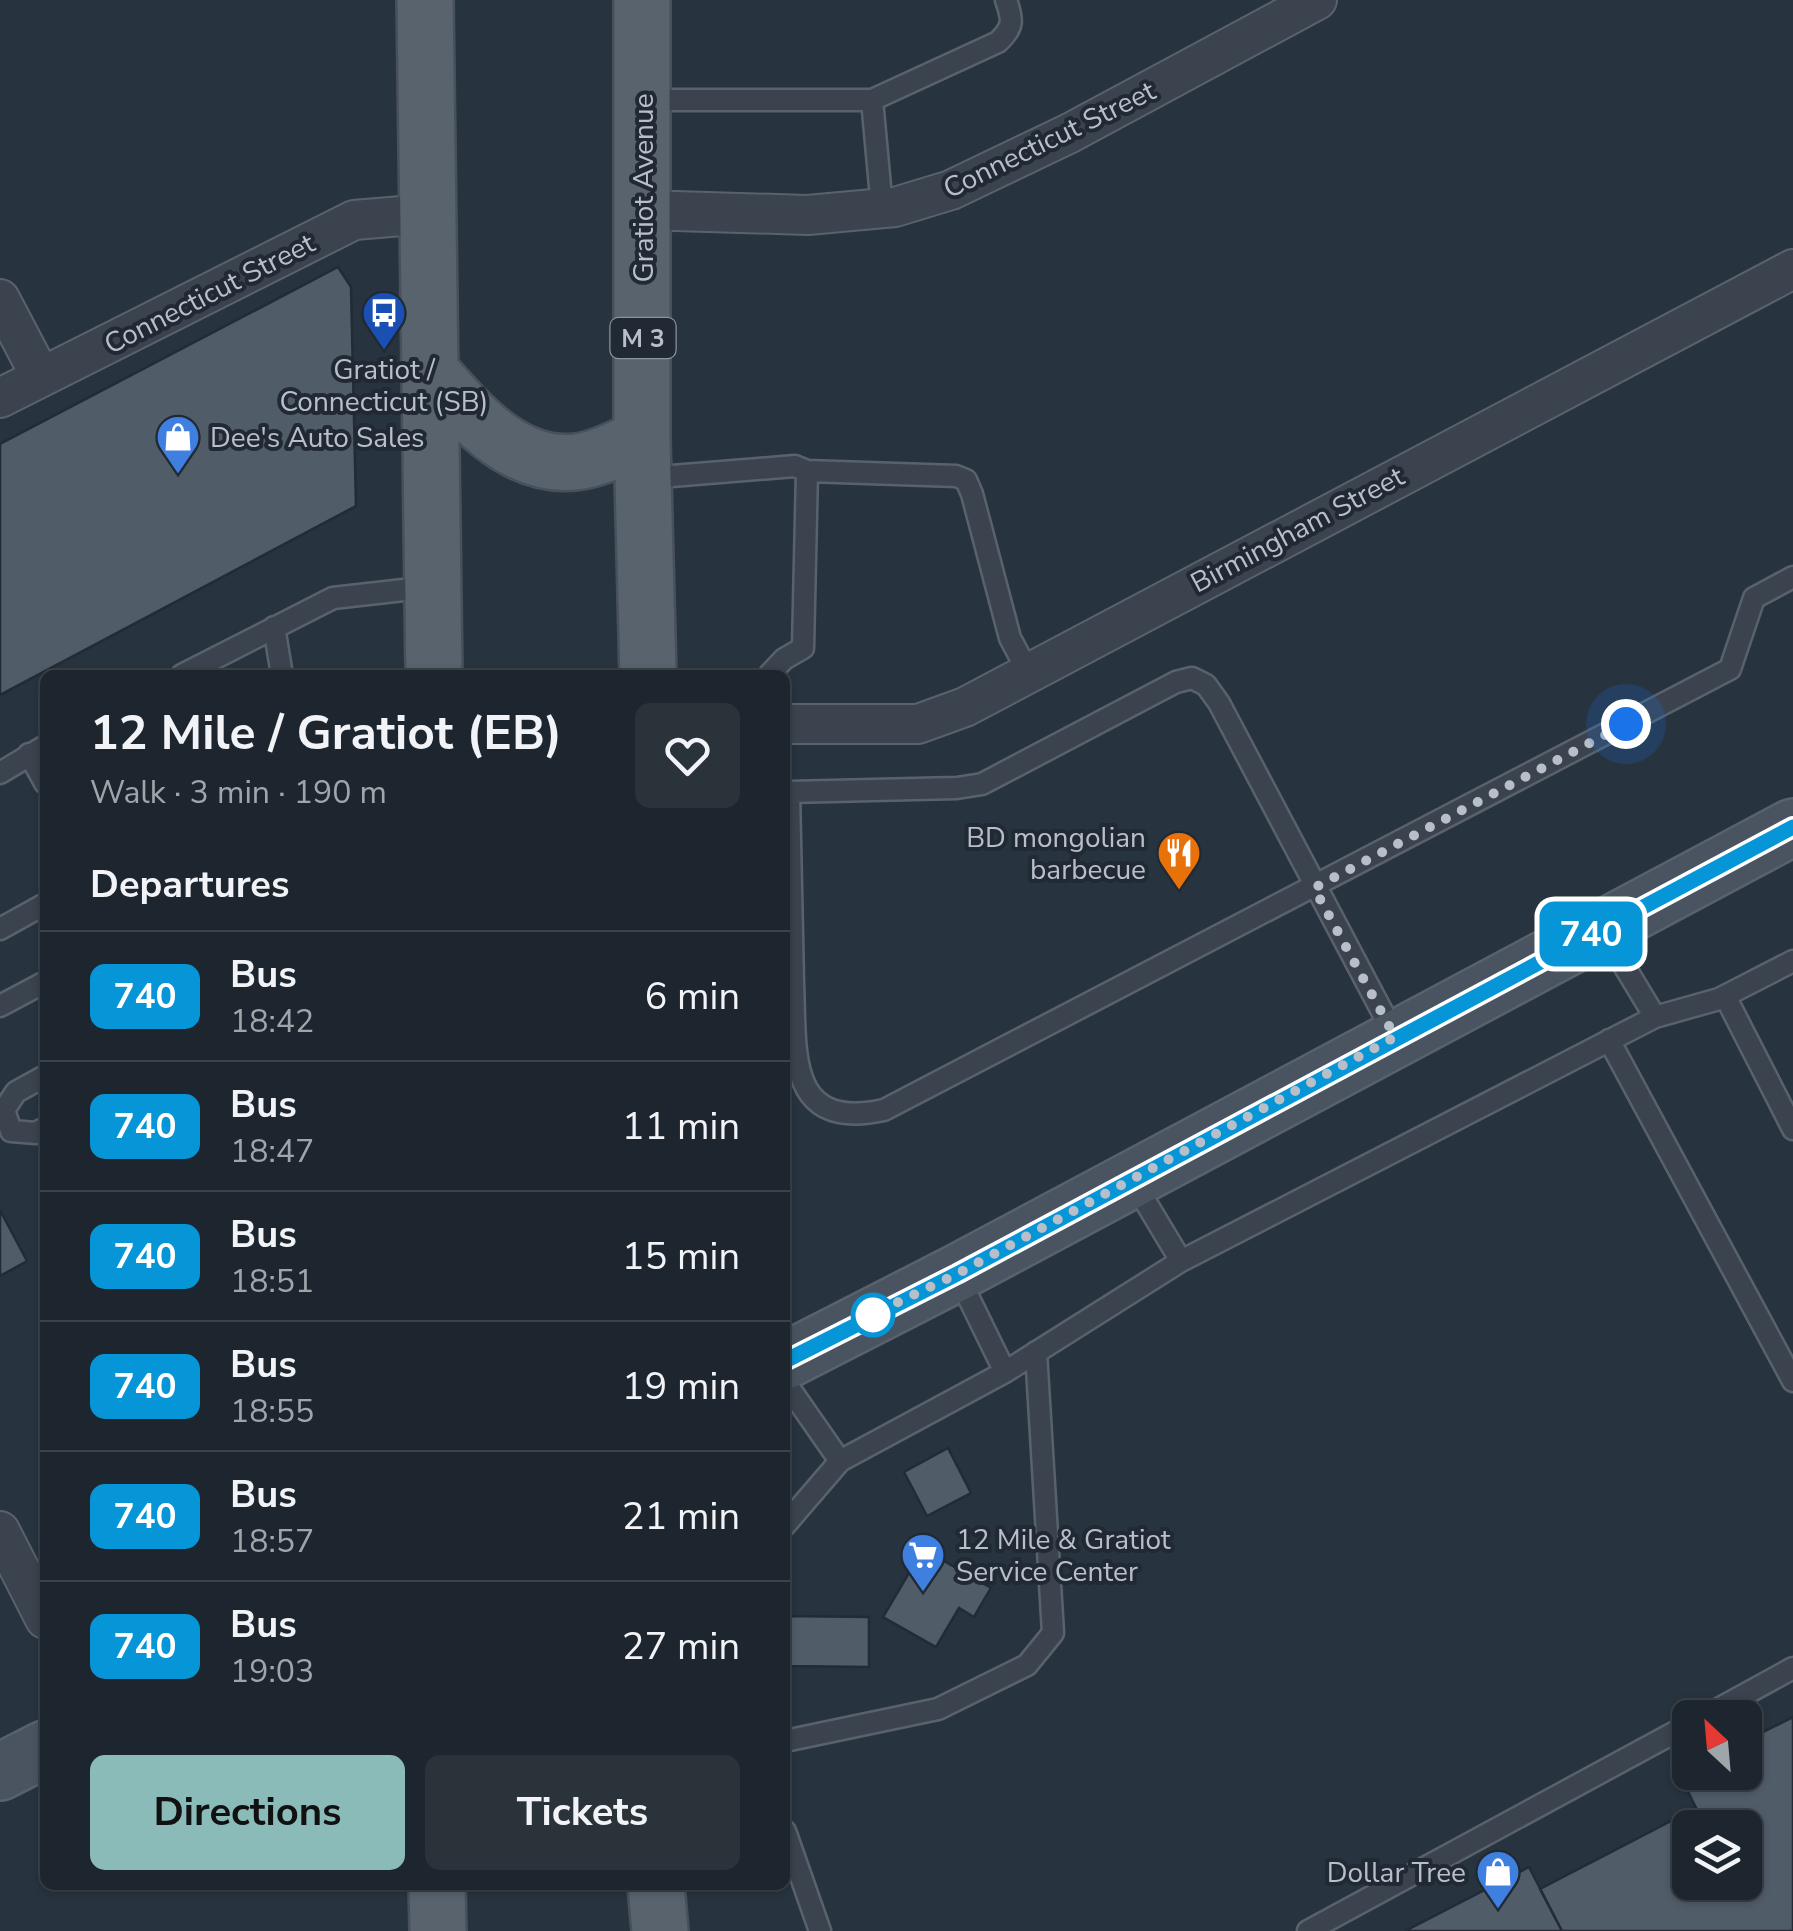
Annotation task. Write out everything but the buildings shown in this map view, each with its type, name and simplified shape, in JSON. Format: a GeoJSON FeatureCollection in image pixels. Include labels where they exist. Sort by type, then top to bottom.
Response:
{"type":"FeatureCollection","features":[{"type":"Feature","properties":{"kind":"main road"},"geometry":{"type":"LineString","coordinates":[[425,0],[434,670]]}},
{"type":"Feature","properties":{"kind":"main road","name":"Gratiot Avenue"},"geometry":{"type":"LineString","coordinates":[[642,0],[643,458],[648,670]]}},
{"type":"Feature","properties":{"kind":"main road"},"geometry":{"type":"LineString","coordinates":[[429,370],[475,420],[508,446],[543,460],[576,462],[610,452],[643,458]]}},
{"type":"Feature","properties":{"kind":"main road"},"geometry":{"type":"LineString","coordinates":[[790,1358],[957,1274],[1793,827]]}},
{"type":"Feature","properties":{"kind":"main road"},"geometry":{"type":"LineString","coordinates":[[0,1772],[40,1751]]}},
{"type":"Feature","properties":{"kind":"main road"},"geometry":{"type":"LineString","coordinates":[[437,1890],[438,1931]]}},
{"type":"Feature","properties":{"kind":"main road"},"geometry":{"type":"LineString","coordinates":[[656,1890],[660,1931]]}},
{"type":"Feature","properties":{"kind":"street","name":"Connecticut Street"},"geometry":{"type":"LineString","coordinates":[[643,210],[808,215],[882,208],[932,196],[1070,133],[1317,0]]}},
{"type":"Feature","properties":{"kind":"street","name":"Connecticut Street"},"geometry":{"type":"LineString","coordinates":[[0,398],[354,220],[426,214]]}},
{"type":"Feature","properties":{"kind":"street","name":"Birmingham Street"},"geometry":{"type":"LineString","coordinates":[[790,724],[918,724],[964,707],[1793,269]]}},
{"type":"Feature","properties":{"kind":"street"},"geometry":{"type":"LineString","coordinates":[[0,299],[41,377]]}},
{"type":"Feature","properties":{"kind":"street"},"geometry":{"type":"LineString","coordinates":[[0,1531],[40,1609]]}},
{"type":"Feature","properties":{"kind":"lane"},"geometry":{"type":"LineString","coordinates":[[642,100],[872,100],[998,42],[1010,30],[1013,20],[1006,0]]}},
{"type":"Feature","properties":{"kind":"lane"},"geometry":{"type":"LineString","coordinates":[[872,100],[882,208]]}},
{"type":"Feature","properties":{"kind":"lane"},"geometry":{"type":"LineString","coordinates":[[643,458],[956,476],[966,480],[1010,638],[1028,672]]}},
{"type":"Feature","properties":{"kind":"lane"},"geometry":{"type":"LineString","coordinates":[[773,670],[784,658],[803,648],[807,470]]}},
{"type":"Feature","properties":{"kind":"lane"},"geometry":{"type":"LineString","coordinates":[[790,991],[801,1082],[814,1101],[832,1112],[858,1116],[884,1110],[1730,669],[1754,598],[1793,577]]}},
{"type":"Feature","properties":{"kind":"lane"},"geometry":{"type":"LineString","coordinates":[[192,670],[334,598],[432,587]]}},
{"type":"Feature","properties":{"kind":"lane"},"geometry":{"type":"LineString","coordinates":[[274,627],[281,670]]}},
{"type":"Feature","properties":{"kind":"lane"},"geometry":{"type":"LineString","coordinates":[[790,792],[982,784],[1176,682],[1192,678],[1206,686],[1218,703],[1395,1037]]}},
{"type":"Feature","properties":{"kind":"lane"},"geometry":{"type":"LineString","coordinates":[[0,773],[37,750]]}},
{"type":"Feature","properties":{"kind":"lane"},"geometry":{"type":"LineString","coordinates":[[0,929],[40,907]]}},
{"type":"Feature","properties":{"kind":"lane"},"geometry":{"type":"LineString","coordinates":[[1602,928],[1655,1017]]}},
{"type":"Feature","properties":{"kind":"lane"},"geometry":{"type":"LineString","coordinates":[[790,1519],[840,1461],[1005,1372],[1181,1261],[1655,1017],[1724,996],[1793,961]]}},
{"type":"Feature","properties":{"kind":"lane"},"geometry":{"type":"LineString","coordinates":[[0,1006],[40,985]]}},
{"type":"Feature","properties":{"kind":"lane"},"geometry":{"type":"LineString","coordinates":[[1724,996],[1793,1129]]}},
{"type":"Feature","properties":{"kind":"lane"},"geometry":{"type":"LineString","coordinates":[[1609,1040],[1793,1381]]}},
{"type":"Feature","properties":{"kind":"lane"},"geometry":{"type":"LineString","coordinates":[[40,1079],[16,1092],[4,1110],[10,1131],[40,1131]]}},
{"type":"Feature","properties":{"kind":"lane"},"geometry":{"type":"LineString","coordinates":[[1132,1180],[1181,1261]]}},
{"type":"Feature","properties":{"kind":"lane"},"geometry":{"type":"LineString","coordinates":[[957,1274],[1005,1372]]}},
{"type":"Feature","properties":{"kind":"lane"},"geometry":{"type":"LineString","coordinates":[[790,1740],[938,1709],[1028,1666],[1052,1633],[1036,1352]]}},
{"type":"Feature","properties":{"kind":"lane"},"geometry":{"type":"LineString","coordinates":[[790,1389],[840,1461]]}},
{"type":"Feature","properties":{"kind":"lane"},"geometry":{"type":"LineString","coordinates":[[1735,1700],[1793,1668]]}},
{"type":"Feature","properties":{"kind":"lane"},"geometry":{"type":"LineString","coordinates":[[1308,1931],[1672,1734]]}},
{"type":"Feature","properties":{"kind":"lane"},"geometry":{"type":"LineString","coordinates":[[790,1844],[820,1931]]}},
{"type":"Feature","properties":{"kind":"bus line","name":"740"},"geometry":{"type":"LineString","coordinates":[[790,1358],[957,1274],[1793,827]]}},
{"type":"Feature","properties":{"kind":"place","name":"Gratiot / Connecticut (SB)"},"geometry":{"type":"Point","coordinates":[384,351]}},
{"type":"Feature","properties":{"kind":"place","name":"Dee's Auto Sales"},"geometry":{"type":"Point","coordinates":[178,475]}},
{"type":"Feature","properties":{"kind":"place","name":"BD mongolian barbecue"},"geometry":{"type":"Point","coordinates":[1179,891]}},
{"type":"Feature","properties":{"kind":"place","name":"12 Mile & Gratiot Service Center"},"geometry":{"type":"Point","coordinates":[923,1593]}},
{"type":"Feature","properties":{"kind":"place","name":"Dollar Tree"},"geometry":{"type":"Point","coordinates":[1498,1910]}},
{"type":"Feature","properties":{"kind":"route"},"geometry":{"type":"LineString","coordinates":[[873,1315],[861,1320],[957,1274],[1395,1037],[1314,888],[1626,724]]}}]}
